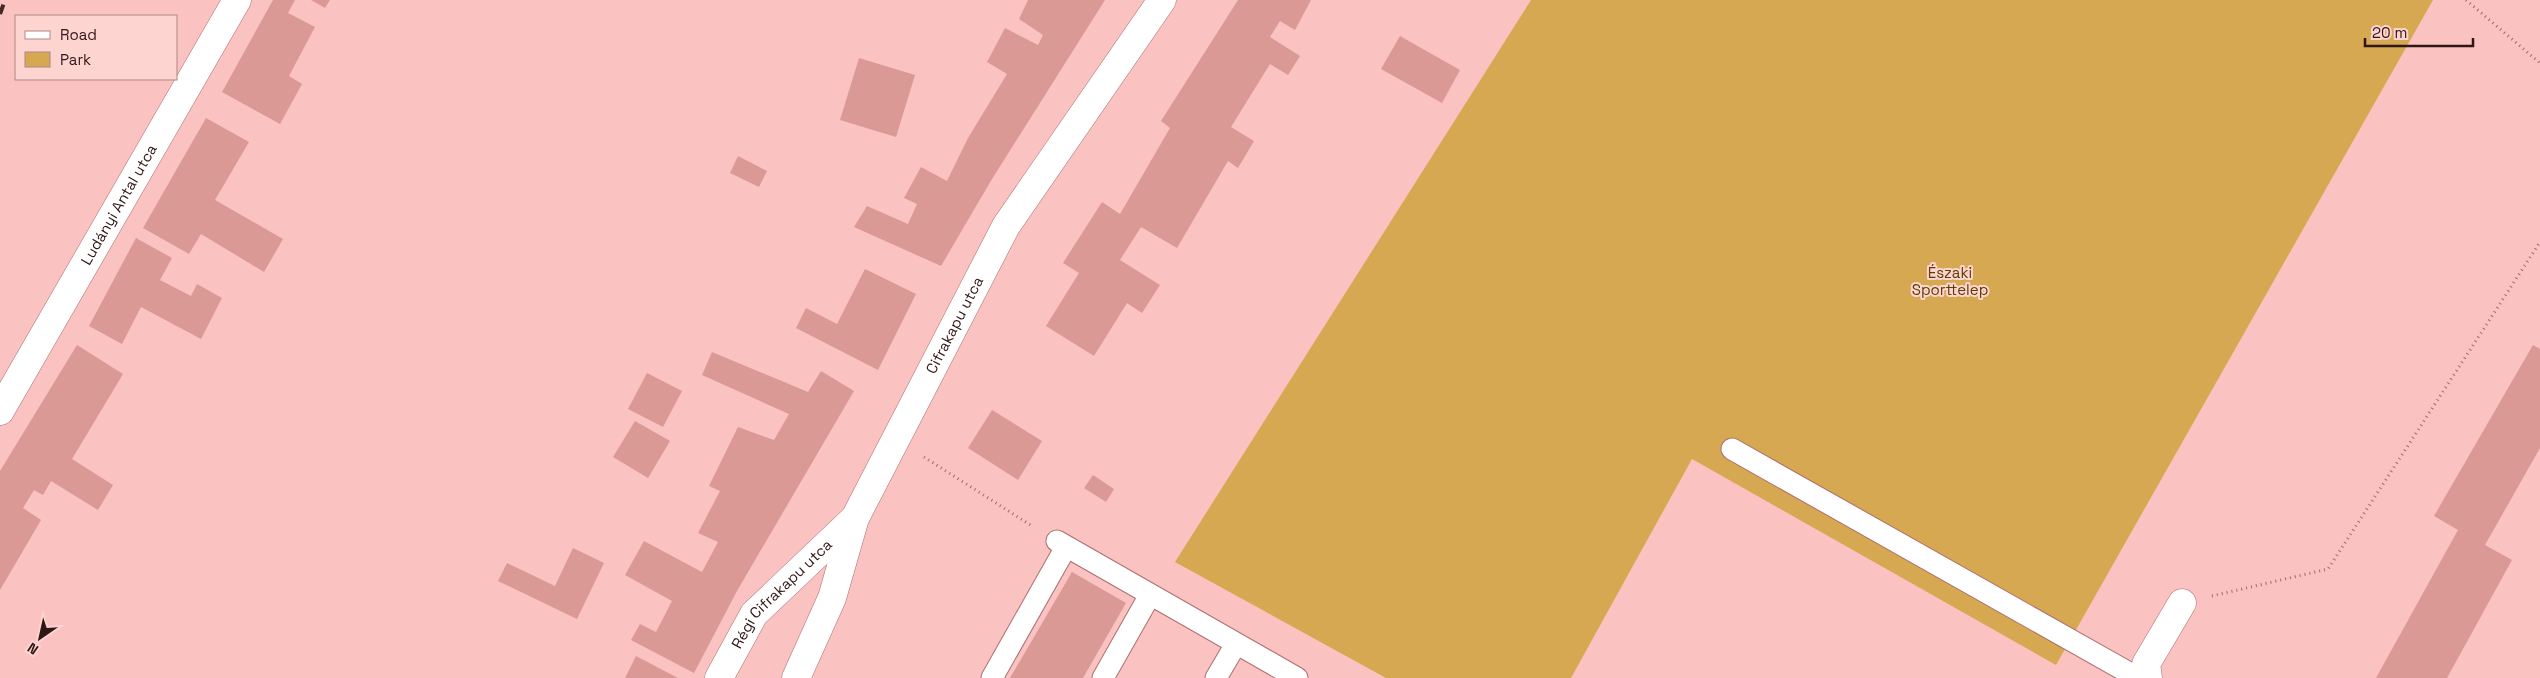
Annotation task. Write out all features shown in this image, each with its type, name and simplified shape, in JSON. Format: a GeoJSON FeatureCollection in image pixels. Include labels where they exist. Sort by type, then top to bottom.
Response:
{"type":"FeatureCollection","features":[{"type":"Feature","properties":{"kind":"street","name":"Ludányi Antal utca"},"geometry":{"type":"LineString","coordinates":[[0,411],[237,0]]}},
{"type":"Feature","properties":{"kind":"street","name":"Cifrakapu utca"},"geometry":{"type":"LineString","coordinates":[[796,678],[832,598],[855,518],[1006,226],[1162,0]]}},
{"type":"Feature","properties":{"kind":"street","name":"Régi Cifrakapu utca"},"geometry":{"type":"LineString","coordinates":[[719,678],[754,614],[855,518]]}},
{"type":"Feature","properties":{"kind":"street"},"geometry":{"type":"LineString","coordinates":[[2148,678],[2146,664],[2182,603]]}},
{"type":"Feature","properties":{"kind":"lane"},"geometry":{"type":"LineString","coordinates":[[1732,449],[2138,678]]}},
{"type":"Feature","properties":{"kind":"lane"},"geometry":{"type":"LineString","coordinates":[[992,678],[1062,544],[1297,678]]}},
{"type":"Feature","properties":{"kind":"lane"},"geometry":{"type":"LineString","coordinates":[[1104,678],[1150,595]]}},
{"type":"Feature","properties":{"kind":"lane"},"geometry":{"type":"LineString","coordinates":[[1216,678],[1236,644]]}},
{"type":"Feature","properties":{"kind":"path"},"geometry":{"type":"LineString","coordinates":[[2466,0],[2540,63]]}},
{"type":"Feature","properties":{"kind":"path"},"geometry":{"type":"LineString","coordinates":[[2182,603],[2328,569],[2540,242]]}},
{"type":"Feature","properties":{"kind":"path"},"geometry":{"type":"LineString","coordinates":[[896,439],[1062,544]]}},
{"type":"Feature","properties":{"kind":"green space","name":"Északi Sporttelep"},"geometry":{"type":"Polygon","coordinates":[[[1531,0],[2433,0],[2056,665],[1692,459],[1571,678],[1386,678],[1175,562],[1531,0]]]}},
{"type":"Feature","properties":{"kind":"building"},"geometry":{"type":"Polygon","coordinates":[[[273,0],[295,0],[288,13],[315,27],[289,76],[302,84],[280,124],[222,92],[273,0]]]}},
{"type":"Feature","properties":{"kind":"building"},"geometry":{"type":"Polygon","coordinates":[[[311,0],[330,0],[325,8],[311,0]]]}},
{"type":"Feature","properties":{"kind":"building"},"geometry":{"type":"Polygon","coordinates":[[[1028,0],[1105,0],[992,179],[941,266],[854,227],[867,206],[908,224],[917,204],[904,198],[921,167],[947,181],[968,138],[1007,74],[987,62],[1005,28],[1038,45],[1043,35],[1019,19],[1028,0]]]}},
{"type":"Feature","properties":{"kind":"building"},"geometry":{"type":"Polygon","coordinates":[[[1238,0],[1311,0],[1295,30],[1280,21],[1270,37],[1300,56],[1288,75],[1270,64],[1231,127],[1254,141],[1238,168],[1228,161],[1177,248],[1141,227],[1120,260],[1160,285],[1142,313],[1127,303],[1094,356],[1046,326],[1079,273],[1063,263],[1102,202],[1120,214],[1170,128],[1161,121],[1238,0]]]}},
{"type":"Feature","properties":{"kind":"building"},"geometry":{"type":"Polygon","coordinates":[[[1400,36],[1460,70],[1442,103],[1381,69],[1400,36]]]}},
{"type":"Feature","properties":{"kind":"building"},"geometry":{"type":"Polygon","coordinates":[[[859,58],[915,75],[896,137],[840,120],[859,58]]]}},
{"type":"Feature","properties":{"kind":"building"},"geometry":{"type":"Polygon","coordinates":[[[206,118],[249,142],[215,200],[283,239],[264,272],[201,234],[189,254],[143,228],[206,118]]]}},
{"type":"Feature","properties":{"kind":"building"},"geometry":{"type":"Polygon","coordinates":[[[738,156],[767,171],[759,187],[730,173],[738,156]]]}},
{"type":"Feature","properties":{"kind":"building"},"geometry":{"type":"Polygon","coordinates":[[[136,238],[172,258],[160,280],[191,296],[197,284],[222,298],[201,339],[141,307],[122,344],[89,326],[136,238]]]}},
{"type":"Feature","properties":{"kind":"building"},"geometry":{"type":"Polygon","coordinates":[[[865,269],[916,294],[878,370],[796,328],[806,308],[837,324],[865,269]]]}},
{"type":"Feature","properties":{"kind":"building"},"geometry":{"type":"Polygon","coordinates":[[[77,345],[123,374],[72,459],[113,485],[98,510],[51,481],[43,495],[34,490],[23,508],[41,520],[0,590],[0,471],[77,345]]]}},
{"type":"Feature","properties":{"kind":"building"},"geometry":{"type":"Polygon","coordinates":[[[2533,345],[2540,349],[2540,448],[2485,545],[2512,560],[2447,678],[2376,678],[2458,530],[2434,516],[2533,345]]]}},
{"type":"Feature","properties":{"kind":"building"},"geometry":{"type":"Polygon","coordinates":[[[712,352],[808,392],[821,371],[854,391],[737,591],[694,673],[631,640],[640,624],[656,632],[672,601],[625,575],[644,541],[702,572],[718,542],[698,533],[720,491],[709,486],[738,427],[774,440],[789,414],[702,375],[712,352]]]}},
{"type":"Feature","properties":{"kind":"building"},"geometry":{"type":"Polygon","coordinates":[[[647,373],[682,391],[663,427],[628,409],[647,373]]]}},
{"type":"Feature","properties":{"kind":"building"},"geometry":{"type":"Polygon","coordinates":[[[992,410],[1042,441],[1018,480],[968,448],[992,410]]]}},
{"type":"Feature","properties":{"kind":"building"},"geometry":{"type":"Polygon","coordinates":[[[635,421],[670,441],[648,478],[613,457],[635,421]]]}},
{"type":"Feature","properties":{"kind":"building"},"geometry":{"type":"Polygon","coordinates":[[[1093,475],[1114,489],[1106,502],[1084,488],[1093,475]]]}},
{"type":"Feature","properties":{"kind":"building"},"geometry":{"type":"Polygon","coordinates":[[[573,548],[604,563],[577,619],[498,581],[507,563],[555,586],[573,548]]]}},
{"type":"Feature","properties":{"kind":"building"},"geometry":{"type":"Polygon","coordinates":[[[1072,572],[1126,603],[1083,678],[1010,678],[1072,572]]]}},
{"type":"Feature","properties":{"kind":"building"},"geometry":{"type":"Polygon","coordinates":[[[636,656],[678,678],[625,678],[636,656]]]}},
{"type":"Feature","properties":{"kind":"railway"},"geometry":{"type":"LineString","coordinates":[[0,14],[5,0]]}}]}
